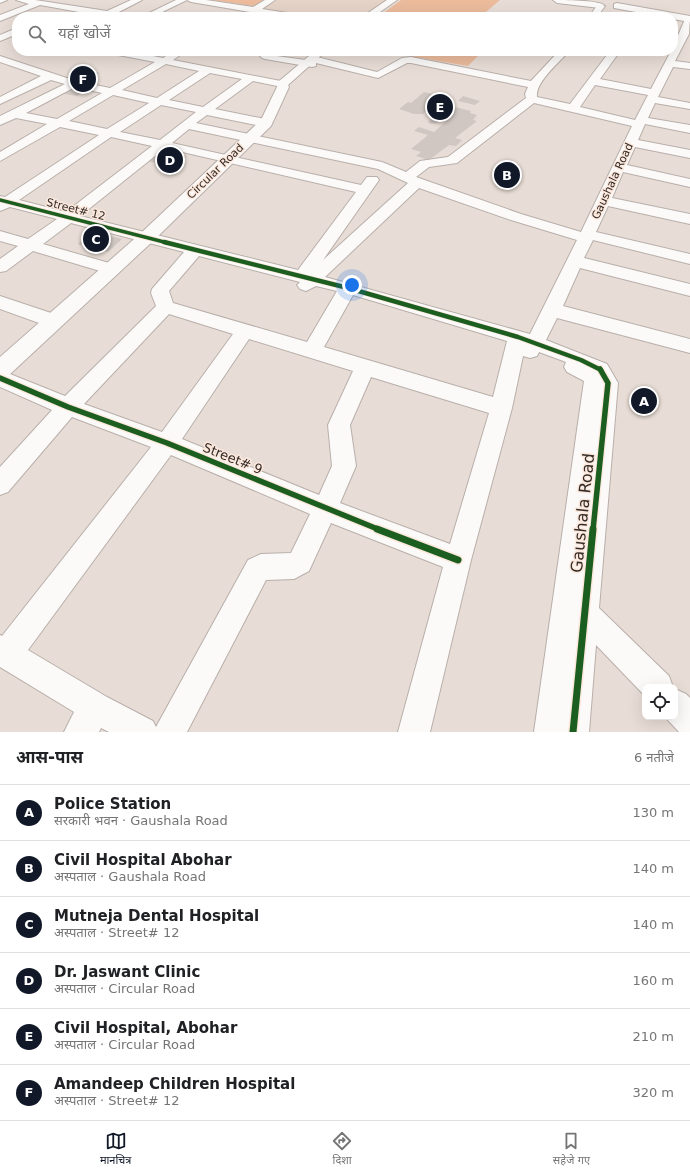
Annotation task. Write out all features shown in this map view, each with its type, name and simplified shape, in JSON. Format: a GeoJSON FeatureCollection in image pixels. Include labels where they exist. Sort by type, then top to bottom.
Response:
{"type":"FeatureCollection","features":[{"type":"Feature","properties":{"kind":"main road"},"geometry":{"type":"LineString","coordinates":[[375,12],[393,0]]}},
{"type":"Feature","properties":{"kind":"main road"},"geometry":{"type":"LineString","coordinates":[[381,12],[399,0]]}},
{"type":"Feature","properties":{"kind":"main road"},"geometry":{"type":"LineString","coordinates":[[557,0],[609,4]]}},
{"type":"Feature","properties":{"kind":"main road"},"geometry":{"type":"LineString","coordinates":[[571,0],[609,4],[638,12]]}},
{"type":"Feature","properties":{"kind":"main road","name":"Circular Road"},"geometry":{"type":"LineString","coordinates":[[1,378],[53,320],[141,242],[266,123],[273,112],[276,99],[282,85],[314,60]]}},
{"type":"Feature","properties":{"kind":"main road","name":"Circular Road"},"geometry":{"type":"LineString","coordinates":[[1,378],[120,272],[141,242]]}},
{"type":"Feature","properties":{"kind":"street"},"geometry":{"type":"LineString","coordinates":[[20,0],[44,1],[73,8],[100,12]]}},
{"type":"Feature","properties":{"kind":"street"},"geometry":{"type":"LineString","coordinates":[[109,12],[138,0]]}},
{"type":"Feature","properties":{"kind":"street"},"geometry":{"type":"LineString","coordinates":[[157,12],[183,0]]}},
{"type":"Feature","properties":{"kind":"street"},"geometry":{"type":"LineString","coordinates":[[191,0],[265,12]]}},
{"type":"Feature","properties":{"kind":"street"},"geometry":{"type":"LineString","coordinates":[[251,12],[271,0]]}},
{"type":"Feature","properties":{"kind":"street"},"geometry":{"type":"LineString","coordinates":[[16,12],[44,1]]}},
{"type":"Feature","properties":{"kind":"street"},"geometry":{"type":"LineString","coordinates":[[63,12],[86,3]]}},
{"type":"Feature","properties":{"kind":"street"},"geometry":{"type":"LineString","coordinates":[[205,11],[217,4]]}},
{"type":"Feature","properties":{"kind":"street"},"geometry":{"type":"LineString","coordinates":[[599,12],[609,4]]}},
{"type":"Feature","properties":{"kind":"street"},"geometry":{"type":"LineString","coordinates":[[0,18],[12,13]]}},
{"type":"Feature","properties":{"kind":"street","name":"Gaushala Road"},"geometry":{"type":"LineString","coordinates":[[678,49],[683,40],[680,18]]}},
{"type":"Feature","properties":{"kind":"street"},"geometry":{"type":"LineString","coordinates":[[0,31],[12,32]]}},
{"type":"Feature","properties":{"kind":"street"},"geometry":{"type":"LineString","coordinates":[[0,38],[12,33]]}},
{"type":"Feature","properties":{"kind":"street"},"geometry":{"type":"LineString","coordinates":[[0,59],[12,55]]}},
{"type":"Feature","properties":{"kind":"street"},"geometry":{"type":"LineString","coordinates":[[146,56],[237,74],[251,69],[282,85]]}},
{"type":"Feature","properties":{"kind":"street"},"geometry":{"type":"LineString","coordinates":[[0,157],[172,56]]}},
{"type":"Feature","properties":{"kind":"street"},"geometry":{"type":"LineString","coordinates":[[0,267],[68,218],[206,110],[267,56]]}},
{"type":"Feature","properties":{"kind":"street"},"geometry":{"type":"LineString","coordinates":[[284,56],[314,60],[378,75],[405,60],[410,60],[532,93],[572,109],[640,122],[690,129]]}},
{"type":"Feature","properties":{"kind":"street"},"geometry":{"type":"LineString","coordinates":[[532,93],[560,56]]}},
{"type":"Feature","properties":{"kind":"street"},"geometry":{"type":"LineString","coordinates":[[305,281],[412,179],[425,164],[452,160],[532,93],[542,87],[569,56]]}},
{"type":"Feature","properties":{"kind":"street"},"geometry":{"type":"LineString","coordinates":[[572,109],[611,56]]}},
{"type":"Feature","properties":{"kind":"street","name":"Gaushala Road"},"geometry":{"type":"LineString","coordinates":[[573,732],[576,605],[594,381],[590,374],[524,344],[552,310],[630,142],[640,122],[658,93],[674,56]]}},
{"type":"Feature","properties":{"kind":"street"},"geometry":{"type":"LineString","coordinates":[[0,59],[74,84],[266,123]]}},
{"type":"Feature","properties":{"kind":"street"},"geometry":{"type":"LineString","coordinates":[[670,63],[690,66]]}},
{"type":"Feature","properties":{"kind":"street"},"geometry":{"type":"LineString","coordinates":[[7,73],[22,66]]}},
{"type":"Feature","properties":{"kind":"street"},"geometry":{"type":"LineString","coordinates":[[2,203],[209,69]]}},
{"type":"Feature","properties":{"kind":"street"},"geometry":{"type":"LineString","coordinates":[[0,101],[50,76]]}},
{"type":"Feature","properties":{"kind":"street"},"geometry":{"type":"LineString","coordinates":[[593,81],[658,93],[690,106]]}},
{"type":"Feature","properties":{"kind":"street"},"geometry":{"type":"LineString","coordinates":[[0,121],[74,84]]}},
{"type":"Feature","properties":{"kind":"street"},"geometry":{"type":"LineString","coordinates":[[15,114],[162,144],[365,190]]}},
{"type":"Feature","properties":{"kind":"street"},"geometry":{"type":"LineString","coordinates":[[187,125],[382,166],[412,179],[516,217],[586,236],[690,259]]}},
{"type":"Feature","properties":{"kind":"street"},"geometry":{"type":"LineString","coordinates":[[630,142],[690,154]]}},
{"type":"Feature","properties":{"kind":"street"},"geometry":{"type":"LineString","coordinates":[[305,281],[382,166]]}},
{"type":"Feature","properties":{"kind":"street"},"geometry":{"type":"LineString","coordinates":[[618,168],[690,183]]}},
{"type":"Feature","properties":{"kind":"street"},"geometry":{"type":"LineString","coordinates":[[603,200],[690,219]]}},
{"type":"Feature","properties":{"kind":"street","name":"Street# 12"},"geometry":{"type":"LineString","coordinates":[[2,203],[68,218],[141,242],[346,291],[524,344]]}},
{"type":"Feature","properties":{"kind":"street"},"geometry":{"type":"LineString","coordinates":[[0,236],[110,269]]}},
{"type":"Feature","properties":{"kind":"street"},"geometry":{"type":"LineString","coordinates":[[192,254],[161,289],[160,293],[166,307],[501,408]]}},
{"type":"Feature","properties":{"kind":"street"},"geometry":{"type":"LineString","coordinates":[[574,261],[690,290]]}},
{"type":"Feature","properties":{"kind":"street"},"geometry":{"type":"LineString","coordinates":[[312,351],[346,291]]}},
{"type":"Feature","properties":{"kind":"street"},"geometry":{"type":"LineString","coordinates":[[0,302],[53,320]]}},
{"type":"Feature","properties":{"kind":"street"},"geometry":{"type":"LineString","coordinates":[[0,484],[68,407],[166,307]]}},
{"type":"Feature","properties":{"kind":"street"},"geometry":{"type":"LineString","coordinates":[[552,310],[690,346]]}},
{"type":"Feature","properties":{"kind":"street"},"geometry":{"type":"LineString","coordinates":[[142,732],[88,720],[3,652],[167,443],[245,331]]}},
{"type":"Feature","properties":{"kind":"street"},"geometry":{"type":"LineString","coordinates":[[414,732],[458,560],[501,408],[524,344]]}},
{"type":"Feature","properties":{"kind":"street"},"geometry":{"type":"LineString","coordinates":[[170,732],[257,569],[261,567],[296,565],[300,562],[344,466],[339,425],[365,367]]}},
{"type":"Feature","properties":{"kind":"street","name":"Street# 9"},"geometry":{"type":"LineString","coordinates":[[1,378],[68,407],[167,443],[325,508],[458,560]]}},
{"type":"Feature","properties":{"kind":"street"},"geometry":{"type":"LineString","coordinates":[[576,605],[655,684]]}},
{"type":"Feature","properties":{"kind":"street","name":"Gaushala Road"},"geometry":{"type":"LineString","coordinates":[[550,732],[576,605]]}},
{"type":"Feature","properties":{"kind":"street"},"geometry":{"type":"LineString","coordinates":[[678,708],[690,721]]}},
{"type":"Feature","properties":{"kind":"shaded area"},"geometry":{"type":"Polygon","coordinates":[[[211,0],[264,0],[253,6],[211,0]]]}},
{"type":"Feature","properties":{"kind":"shaded area"},"geometry":{"type":"Polygon","coordinates":[[[276,0],[388,0],[371,12],[273,12],[261,10],[276,0]]]}},
{"type":"Feature","properties":{"kind":"shaded area"},"geometry":{"type":"Polygon","coordinates":[[[401,0],[500,0],[486,12],[385,12],[401,0]]]}},
{"type":"Feature","properties":{"kind":"shaded area"},"geometry":{"type":"Polygon","coordinates":[[[408,56],[478,56],[468,66],[408,56]]]}},
{"type":"Feature","properties":{"kind":"building"},"geometry":{"type":"Polygon","coordinates":[[[86,70],[100,73],[78,84],[64,80],[86,70]]]}},
{"type":"Feature","properties":{"kind":"building"},"geometry":{"type":"Polygon","coordinates":[[[72,86],[88,89],[77,96],[60,93],[72,86]]]}},
{"type":"Feature","properties":{"kind":"building"},"geometry":{"type":"Polygon","coordinates":[[[424,92],[446,97],[438,103],[471,111],[470,113],[477,115],[473,120],[477,121],[455,138],[462,140],[456,146],[449,145],[429,160],[416,156],[421,152],[411,149],[428,135],[414,131],[419,127],[434,132],[453,115],[448,114],[437,123],[431,124],[428,122],[437,114],[426,111],[423,114],[414,114],[399,109],[408,102],[411,103],[424,92]]]}},
{"type":"Feature","properties":{"kind":"building"},"geometry":{"type":"Polygon","coordinates":[[[463,96],[480,101],[475,105],[458,101],[463,96]]]}},
{"type":"Feature","properties":{"kind":"building"},"geometry":{"type":"Polygon","coordinates":[[[159,151],[187,156],[175,167],[146,161],[159,151]]]}},
{"type":"Feature","properties":{"kind":"building"},"geometry":{"type":"Polygon","coordinates":[[[92,231],[122,239],[108,252],[78,244],[92,231]]]}},
{"type":"Feature","properties":{"kind":"cycle path"},"geometry":{"type":"LineString","coordinates":[[0,200],[348,288],[518,337],[581,360],[600,369],[608,383],[573,732]]}},
{"type":"Feature","properties":{"kind":"cycle path"},"geometry":{"type":"LineString","coordinates":[[0,378],[68,407],[167,443],[325,509],[458,560]]}},
{"type":"Feature","properties":{"kind":"place","name":"Amandeep Children Hospital"},"geometry":{"type":"Point","coordinates":[83,79]}},
{"type":"Feature","properties":{"kind":"place","name":"Civil Hospital, Abohar"},"geometry":{"type":"Point","coordinates":[440,107]}},
{"type":"Feature","properties":{"kind":"place","name":"Dr. Jaswant Clinic"},"geometry":{"type":"Point","coordinates":[170,160]}},
{"type":"Feature","properties":{"kind":"place","name":"Civil Hospital Abohar"},"geometry":{"type":"Point","coordinates":[507,175]}},
{"type":"Feature","properties":{"kind":"place","name":"Mutneja Dental Hospital"},"geometry":{"type":"Point","coordinates":[96,239]}},
{"type":"Feature","properties":{"kind":"place","name":"Police Station"},"geometry":{"type":"Point","coordinates":[644,401]}}]}
